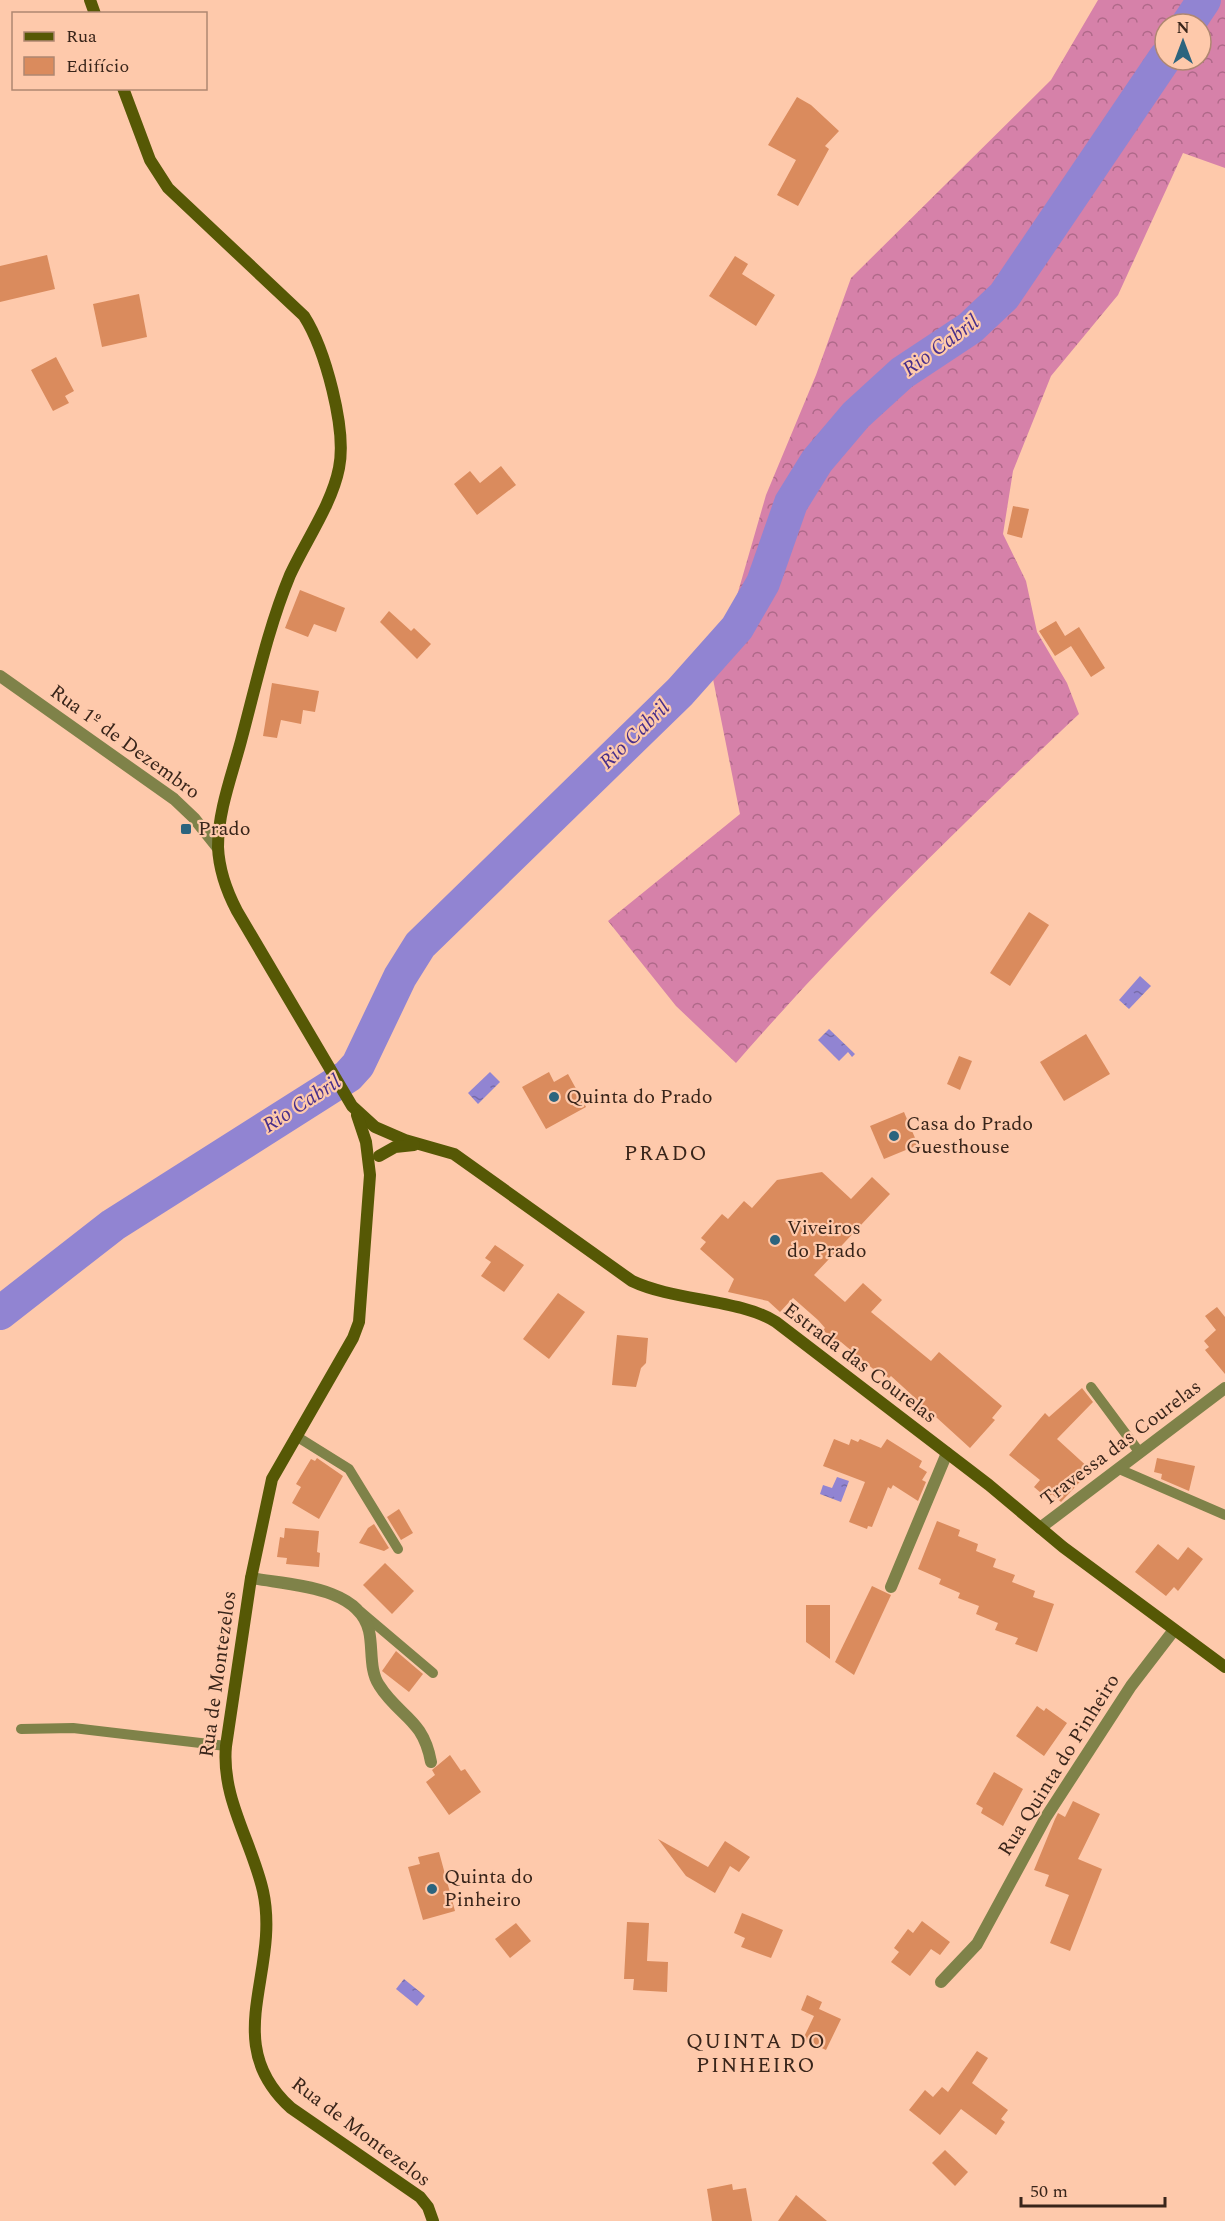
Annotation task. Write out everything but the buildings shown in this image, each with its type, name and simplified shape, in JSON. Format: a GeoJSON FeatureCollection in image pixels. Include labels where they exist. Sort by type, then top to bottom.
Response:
{"type":"FeatureCollection","features":[{"type":"Feature","properties":{"kind":"main road","name":"Estrada das Courelas"},"geometry":{"type":"LineString","coordinates":[[124,90],[150,160],[168,188],[304,316],[314,336],[336,406],[341,431],[337,476],[291,574],[275,616],[225,803],[218,848],[223,880],[232,900],[356,1111],[368,1122],[382,1130],[460,1158],[632,1281],[658,1291],[772,1319],[947,1453],[1040,1528],[1225,1667]]}},
{"type":"Feature","properties":{"kind":"main road"},"geometry":{"type":"LineString","coordinates":[[356,1111],[373,1154]]}},
{"type":"Feature","properties":{"kind":"main road"},"geometry":{"type":"LineString","coordinates":[[373,1154],[383,1146],[382,1130]]}},
{"type":"Feature","properties":{"kind":"main road"},"geometry":{"type":"LineString","coordinates":[[373,1154],[395,1147],[426,1145]]}},
{"type":"Feature","properties":{"kind":"main road","name":"Rua de Montezelos"},"geometry":{"type":"LineString","coordinates":[[373,1154],[357,1327],[272,1479],[251,1578],[224,1762],[228,1788],[261,1883],[265,1902],[266,1948],[254,2036],[260,2069],[273,2090],[291,2108],[420,2197],[428,2207],[433,2221]]}},
{"type":"Feature","properties":{"kind":"street","name":"Rua 1º de Dezembro"},"geometry":{"type":"LineString","coordinates":[[0,676],[174,799],[194,818],[218,848]]}},
{"type":"Feature","properties":{"kind":"street","name":"Travessa das Courelas"},"geometry":{"type":"LineString","coordinates":[[1040,1528],[1225,1388]]}},
{"type":"Feature","properties":{"kind":"street"},"geometry":{"type":"LineString","coordinates":[[891,1587],[947,1453]]}},
{"type":"Feature","properties":{"kind":"street"},"geometry":{"type":"LineString","coordinates":[[251,1578],[337,1595],[359,1610],[368,1628],[377,1680],[420,1730],[428,1744],[432,1762]]}},
{"type":"Feature","properties":{"kind":"street","name":"Rua Quinta do Pinheiro"},"geometry":{"type":"LineString","coordinates":[[942,1982],[977,1944],[1051,1808],[1131,1686],[1174,1630]]}},
{"type":"Feature","properties":{"kind":"lane"},"geometry":{"type":"LineString","coordinates":[[1091,1387],[1140,1453]]}},
{"type":"Feature","properties":{"kind":"lane"},"geometry":{"type":"LineString","coordinates":[[296,1436],[349,1469],[398,1549]]}},
{"type":"Feature","properties":{"kind":"lane"},"geometry":{"type":"LineString","coordinates":[[1119,1470],[1225,1515]]}},
{"type":"Feature","properties":{"kind":"lane"},"geometry":{"type":"LineString","coordinates":[[359,1610],[433,1673]]}},
{"type":"Feature","properties":{"kind":"lane"},"geometry":{"type":"LineString","coordinates":[[21,1729],[73,1728],[225,1746]]}},
{"type":"Feature","properties":{"kind":"green space"},"geometry":{"type":"Polygon","coordinates":[[[1098,0],[1225,0],[1225,168],[1183,153],[1118,295],[1051,376],[1013,471],[1003,534],[1026,581],[1037,632],[1067,683],[1079,714],[903,884],[818,972],[736,1063],[676,1006],[608,921],[740,814],[713,679],[766,495],[816,375],[851,278],[1051,80],[1098,0]]]}},
{"type":"Feature","properties":{"kind":"water"},"geometry":{"type":"Polygon","coordinates":[[[1140,976],[1151,986],[1129,1009],[1119,1000],[1140,976]]]}},
{"type":"Feature","properties":{"kind":"water"},"geometry":{"type":"Polygon","coordinates":[[[829,1029],[855,1054],[852,1057],[848,1052],[839,1061],[818,1040],[829,1029]]]}},
{"type":"Feature","properties":{"kind":"water"},"geometry":{"type":"Polygon","coordinates":[[[490,1072],[500,1082],[478,1104],[468,1093],[490,1072]]]}},
{"type":"Feature","properties":{"kind":"water"},"geometry":{"type":"Polygon","coordinates":[[[837,1477],[849,1481],[841,1502],[820,1494],[823,1485],[832,1488],[837,1477]]]}},
{"type":"Feature","properties":{"kind":"water"},"geometry":{"type":"Polygon","coordinates":[[[404,1979],[425,1996],[417,2006],[396,1989],[404,1979]]]}},
{"type":"Feature","properties":{"kind":"waterway","name":"Rio Cabril"},"geometry":{"type":"LineString","coordinates":[[1196,12],[1204,0]]}},
{"type":"Feature","properties":{"kind":"waterway","name":"Rio Cabril"},"geometry":{"type":"LineString","coordinates":[[0,1313],[113,1225],[348,1076],[358,1065],[400,977],[420,945],[680,692],[737,628],[763,583],[791,503],[817,461],[856,415],[902,373],[970,328],[1004,296],[1156,72]]}},
{"type":"Feature","properties":{"kind":"place","name":"Prado"},"geometry":{"type":"Point","coordinates":[186,829]}},
{"type":"Feature","properties":{"kind":"place","name":"Quinta do Prado"},"geometry":{"type":"Point","coordinates":[554,1097]}},
{"type":"Feature","properties":{"kind":"place","name":"Casa do Prado Guesthouse"},"geometry":{"type":"Point","coordinates":[894,1136]}},
{"type":"Feature","properties":{"kind":"place","name":"Viveiros do Prado"},"geometry":{"type":"Point","coordinates":[775,1240]}},
{"type":"Feature","properties":{"kind":"place","name":"Quinta do Pinheiro"},"geometry":{"type":"Point","coordinates":[432,1889]}},
{"type":"Feature","properties":{"kind":"district","name":"PRADO"},"geometry":{"type":"Point","coordinates":[666,1154]}},
{"type":"Feature","properties":{"kind":"district","name":"QUINTA DO PINHEIRO"},"geometry":{"type":"Point","coordinates":[756,2054]}}]}
